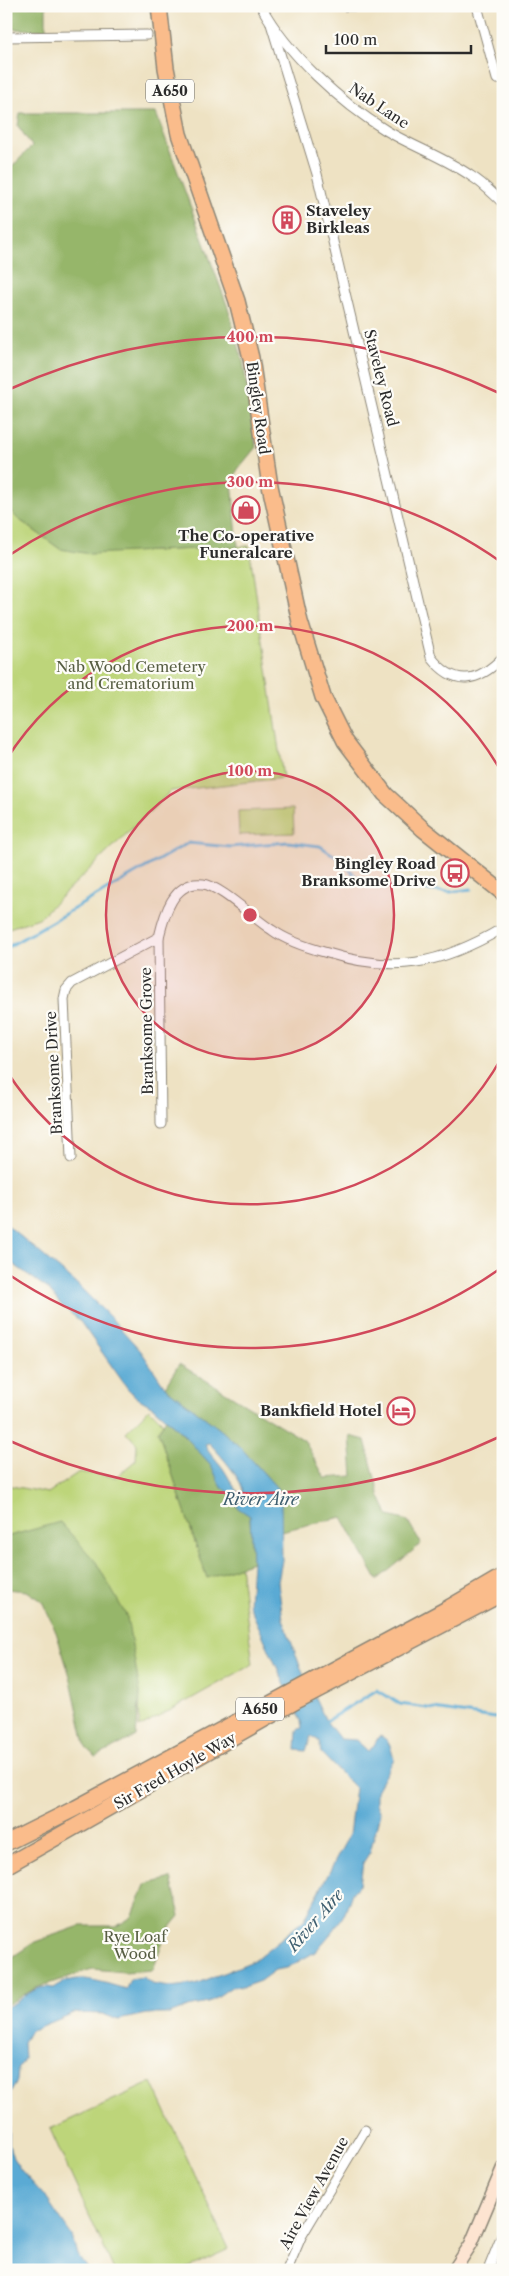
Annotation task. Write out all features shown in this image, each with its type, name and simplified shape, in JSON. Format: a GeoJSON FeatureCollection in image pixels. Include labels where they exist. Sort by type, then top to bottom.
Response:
{"type":"FeatureCollection","features":[{"type":"Feature","properties":{"kind":"highway","name":"Bingley Road"},"geometry":{"type":"LineString","coordinates":[[159,6],[166,68],[179,134],[237,300],[251,358],[270,486],[300,622],[323,697],[345,740],[384,794],[423,829],[503,893]]}},
{"type":"Feature","properties":{"kind":"highway","name":"Sir Fred Hoyle Way"},"geometry":{"type":"LineString","coordinates":[[6,1866],[447,1615],[503,1576]]}},
{"type":"Feature","properties":{"kind":"highway","name":"Sir Fred Hoyle Way"},"geometry":{"type":"LineString","coordinates":[[6,1843],[447,1615],[503,1592]]}},
{"type":"Feature","properties":{"kind":"main road"},"geometry":{"type":"LineString","coordinates":[[454,2270],[471,2244],[503,2168]]}},
{"type":"Feature","properties":{"kind":"street","name":"Nab Lane"},"geometry":{"type":"LineString","coordinates":[[261,6],[271,24],[322,81],[352,108],[388,132],[472,176],[503,203]]}},
{"type":"Feature","properties":{"kind":"street"},"geometry":{"type":"LineString","coordinates":[[345,6],[357,8],[388,6]]}},
{"type":"Feature","properties":{"kind":"street"},"geometry":{"type":"LineString","coordinates":[[477,6],[497,79]]}},
{"type":"Feature","properties":{"kind":"street","name":"Staveley Road"},"geometry":{"type":"LineString","coordinates":[[271,24],[317,174],[431,656],[442,670],[454,676],[469,678],[482,675],[503,657]]}},
{"type":"Feature","properties":{"kind":"street"},"geometry":{"type":"LineString","coordinates":[[6,37],[147,35]]}},
{"type":"Feature","properties":{"kind":"street"},"geometry":{"type":"LineString","coordinates":[[159,938],[164,915],[177,893],[190,886],[202,884],[219,889],[274,932],[301,945],[370,964],[394,965],[416,963],[482,941],[503,928]]}},
{"type":"Feature","properties":{"kind":"street","name":"Branksome Grove"},"geometry":{"type":"LineString","coordinates":[[159,938],[161,1124]]}},
{"type":"Feature","properties":{"kind":"street","name":"Branksome Drive"},"geometry":{"type":"LineString","coordinates":[[71,1158],[64,999],[66,990],[72,983],[159,938]]}},
{"type":"Feature","properties":{"kind":"street","name":"Aire View Avenue"},"geometry":{"type":"LineString","coordinates":[[287,2270],[301,2237],[365,2130]]}},
{"type":"Feature","properties":{"kind":"street"},"geometry":{"type":"LineString","coordinates":[[488,2270],[503,2233]]}},
{"type":"Feature","properties":{"kind":"green space"},"geometry":{"type":"Polygon","coordinates":[[[6,6],[46,6],[46,30],[6,29],[6,6]]]}},
{"type":"Feature","properties":{"kind":"green space"},"geometry":{"type":"Polygon","coordinates":[[[20,113],[156,113],[227,305],[243,361],[256,447],[238,469],[232,482],[238,547],[90,554],[60,549],[17,518],[6,506],[6,173],[32,146],[18,126],[20,113]]]}},
{"type":"Feature","properties":{"kind":"green space","name":"Nab Wood Cemetery and Crematorium"},"geometry":{"type":"Polygon","coordinates":[[[6,506],[17,518],[60,549],[153,551],[249,546],[283,778],[171,791],[39,918],[6,929],[6,506]]]}},
{"type":"Feature","properties":{"kind":"green space"},"geometry":{"type":"Polygon","coordinates":[[[293,809],[294,833],[239,835],[238,811],[293,809]]]}},
{"type":"Feature","properties":{"kind":"green space"},"geometry":{"type":"Polygon","coordinates":[[[179,1364],[304,1440],[325,1478],[353,1476],[350,1436],[365,1440],[380,1497],[389,1516],[408,1521],[421,1544],[377,1580],[342,1517],[281,1531],[281,1497],[277,1488],[243,1450],[221,1430],[165,1387],[179,1364]]]}},
{"type":"Feature","properties":{"kind":"green space"},"geometry":{"type":"Polygon","coordinates":[[[149,1409],[163,1423],[158,1431],[207,1578],[240,1566],[253,1664],[139,1728],[140,1692],[60,1523],[6,1537],[6,1485],[48,1493],[79,1472],[116,1477],[136,1460],[137,1444],[126,1432],[149,1409]]]}},
{"type":"Feature","properties":{"kind":"green space"},"geometry":{"type":"Polygon","coordinates":[[[166,1419],[207,1460],[227,1486],[238,1508],[247,1512],[250,1516],[252,1562],[207,1578],[158,1431],[166,1419]]]}},
{"type":"Feature","properties":{"kind":"green space"},"geometry":{"type":"Polygon","coordinates":[[[60,1522],[96,1562],[127,1617],[140,1692],[136,1736],[96,1757],[86,1748],[70,1676],[56,1632],[42,1601],[27,1591],[6,1589],[6,1537],[60,1522]]]}},
{"type":"Feature","properties":{"kind":"green space","name":"Rye Loaf Wood"},"geometry":{"type":"Polygon","coordinates":[[[171,1878],[180,1916],[166,1933],[153,1970],[124,1972],[92,1969],[36,1988],[6,2005],[6,1961],[35,1942],[80,1926],[117,1926],[132,1917],[145,1885],[171,1878]]]}},
{"type":"Feature","properties":{"kind":"green space"},"geometry":{"type":"Polygon","coordinates":[[[152,2082],[229,2249],[183,2270],[114,2270],[50,2129],[152,2082]]]}},
{"type":"Feature","properties":{"kind":"water","name":"River Aire"},"geometry":{"type":"Polygon","coordinates":[[[6,1224],[77,1284],[141,1351],[165,1387],[221,1430],[243,1450],[277,1488],[281,1497],[282,1560],[278,1582],[283,1619],[300,1666],[326,1721],[340,1739],[356,1740],[368,1751],[373,1747],[379,1736],[383,1737],[390,1745],[394,1759],[376,1791],[376,1804],[380,1813],[370,1852],[363,1863],[360,1884],[352,1893],[345,1913],[334,1930],[315,1952],[287,1968],[275,1970],[260,1981],[243,1987],[233,1986],[208,2003],[188,2007],[169,2014],[146,2014],[118,2020],[103,2014],[74,2013],[30,2031],[23,2042],[24,2059],[18,2069],[17,2081],[10,2094],[9,2145],[13,2158],[21,2170],[47,2199],[72,2236],[77,2255],[88,2270],[11,2270],[6,2266],[6,2007],[34,1990],[46,1987],[53,1988],[70,1980],[98,1981],[126,1989],[130,1979],[143,1977],[152,1984],[170,1987],[196,1984],[253,1961],[304,1920],[349,1835],[355,1788],[321,1753],[319,1741],[311,1736],[306,1751],[296,1750],[297,1730],[302,1728],[301,1721],[249,1605],[252,1562],[250,1516],[238,1508],[233,1496],[220,1485],[211,1465],[182,1433],[153,1407],[136,1397],[128,1389],[79,1320],[63,1307],[48,1289],[6,1259],[6,1224]],[[209,1443],[205,1444],[240,1494],[243,1492],[239,1481],[209,1443]]]}},
{"type":"Feature","properties":{"kind":"waterway"},"geometry":{"type":"LineString","coordinates":[[6,948],[188,843],[230,847],[288,842],[320,846],[341,860],[360,881],[376,886],[450,892],[471,889]]}},
{"type":"Feature","properties":{"kind":"waterway"},"geometry":{"type":"LineString","coordinates":[[326,1721],[377,1690],[400,1704],[495,1718],[503,1714]]}},
{"type":"Feature","properties":{"kind":"place","name":"Staveley Birkleas"},"geometry":{"type":"Point","coordinates":[287,220]}},
{"type":"Feature","properties":{"kind":"place","name":"The Co-operative Funeralcare"},"geometry":{"type":"Point","coordinates":[246,510]}},
{"type":"Feature","properties":{"kind":"place","name":"Bingley Road Branksome Drive"},"geometry":{"type":"Point","coordinates":[455,873]}},
{"type":"Feature","properties":{"kind":"place","name":"Bankfield Hotel"},"geometry":{"type":"Point","coordinates":[401,1411]}}]}
